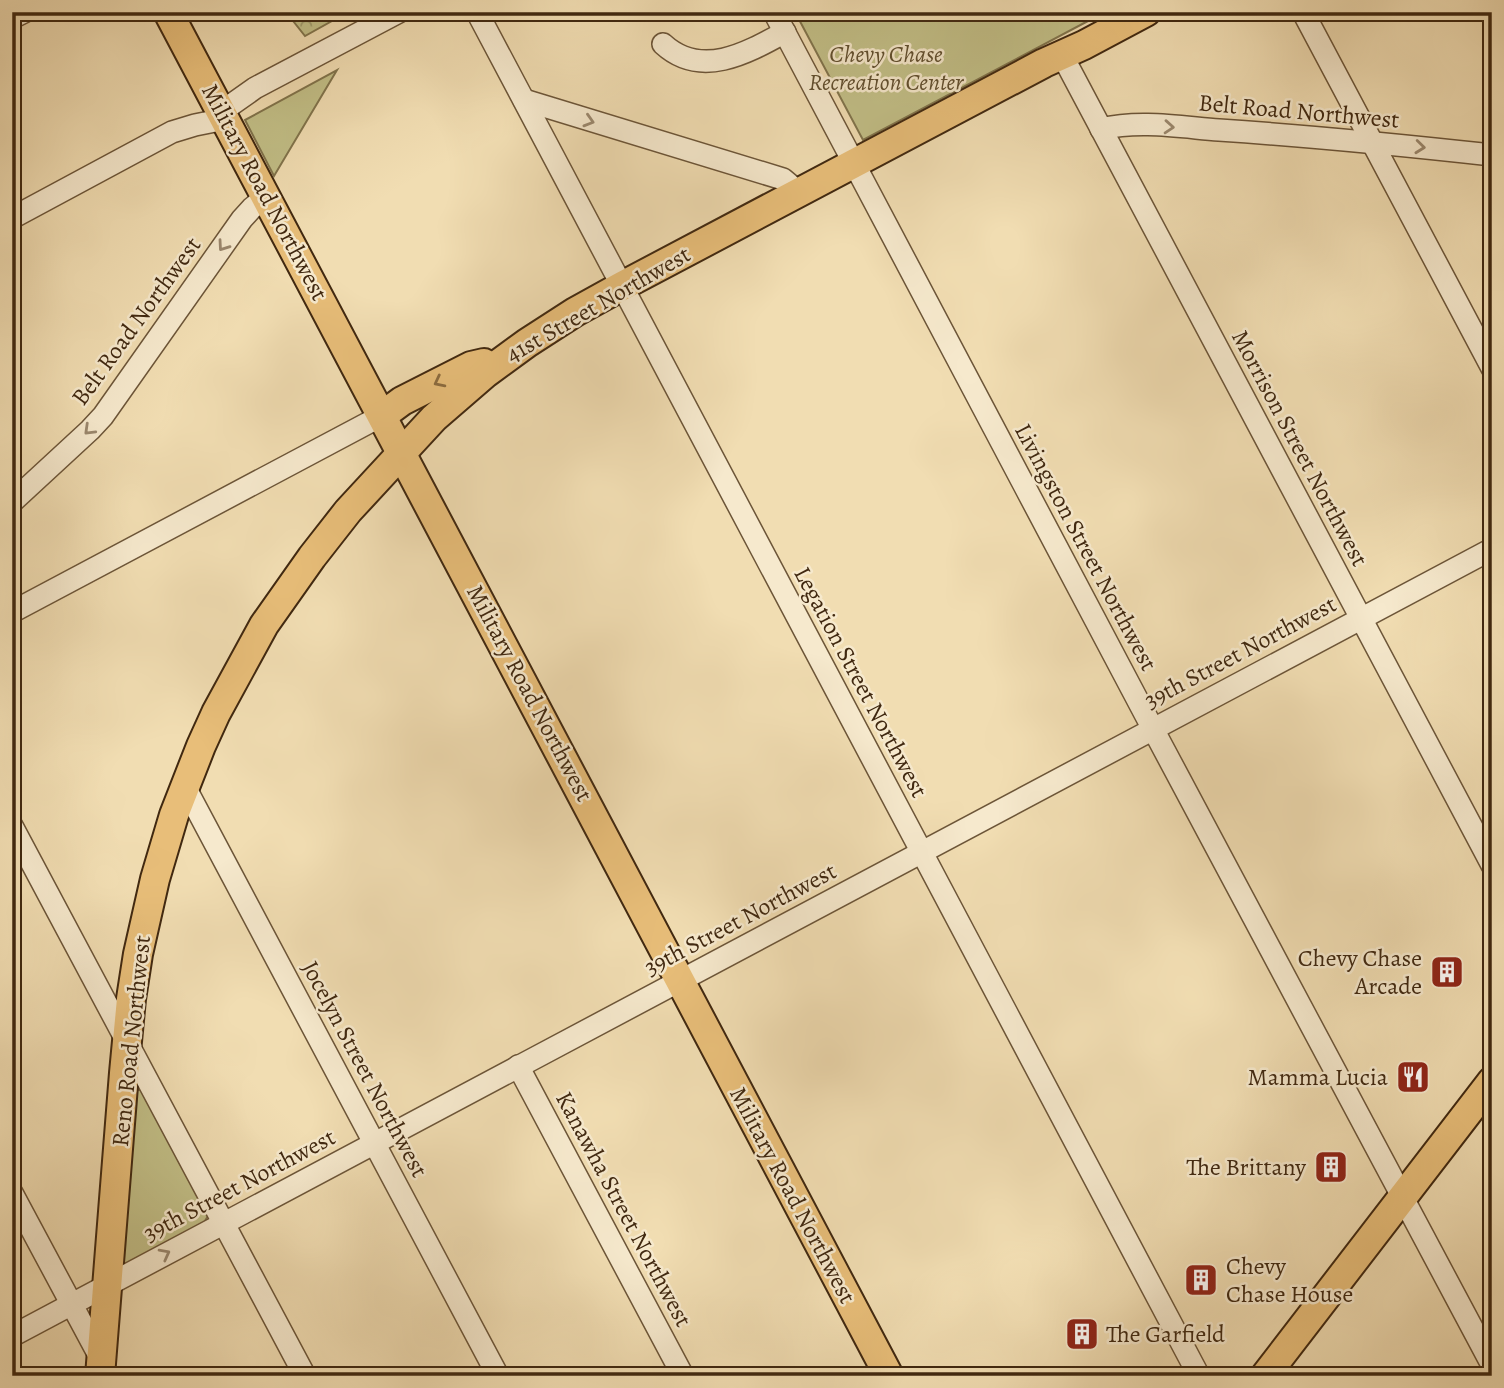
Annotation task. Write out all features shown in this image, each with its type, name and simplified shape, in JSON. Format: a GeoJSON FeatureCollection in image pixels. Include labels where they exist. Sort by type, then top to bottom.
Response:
{"type":"FeatureCollection","features":[{"type":"Feature","properties":{"kind":"main road","name":"Military Road Northwest"},"geometry":{"type":"LineString","coordinates":[[168,12],[403,451],[889,1376]]}},
{"type":"Feature","properties":{"kind":"main road","name":"41st Street Northwest"},"geometry":{"type":"LineString","coordinates":[[383,415],[402,401],[467,368],[501,361],[556,323],[622,286],[1146,12]]}},
{"type":"Feature","properties":{"kind":"main road","name":"Reno Road Northwest"},"geometry":{"type":"LineString","coordinates":[[103,1370],[107,1284],[132,991],[144,924],[163,850],[201,746],[264,625],[312,557],[348,511],[426,426],[501,361]]}},
{"type":"Feature","properties":{"kind":"main road"},"geometry":{"type":"LineString","coordinates":[[383,415],[405,424],[426,426]]}},
{"type":"Feature","properties":{"kind":"main road"},"geometry":{"type":"LineString","coordinates":[[1265,1376],[1492,1081]]}},
{"type":"Feature","properties":{"kind":"street"},"geometry":{"type":"LineString","coordinates":[[12,18],[24,12]]}},
{"type":"Feature","properties":{"kind":"street"},"geometry":{"type":"LineString","coordinates":[[12,218],[172,132],[195,125],[219,106],[399,12]]}},
{"type":"Feature","properties":{"kind":"street","name":"Legation Street Northwest"},"geometry":{"type":"LineString","coordinates":[[477,12],[1199,1376]]}},
{"type":"Feature","properties":{"kind":"street","name":"Livingston Street Northwest"},"geometry":{"type":"LineString","coordinates":[[774,12],[1492,1365]]}},
{"type":"Feature","properties":{"kind":"street"},"geometry":{"type":"LineString","coordinates":[[1303,12],[1492,368]]}},
{"type":"Feature","properties":{"kind":"street"},"geometry":{"type":"LineString","coordinates":[[663,44],[680,56],[695,61],[711,61],[741,54],[785,32]]}},
{"type":"Feature","properties":{"kind":"street","name":"Morrison Street Northwest"},"geometry":{"type":"LineString","coordinates":[[1062,55],[1492,865]]}},
{"type":"Feature","properties":{"kind":"street"},"geometry":{"type":"LineString","coordinates":[[523,100],[783,179],[797,194]]}},
{"type":"Feature","properties":{"kind":"street","name":"Belt Road Northwest"},"geometry":{"type":"LineString","coordinates":[[1101,129],[1130,124],[1372,142],[1492,155]]}},
{"type":"Feature","properties":{"kind":"street","name":"Belt Road Northwest"},"geometry":{"type":"LineString","coordinates":[[12,502],[103,416],[242,219],[267,196]]}},
{"type":"Feature","properties":{"kind":"street","name":"41st Street Northwest"},"geometry":{"type":"LineString","coordinates":[[12,612],[383,415]]}},
{"type":"Feature","properties":{"kind":"street","name":"39th Street Northwest"},"geometry":{"type":"LineString","coordinates":[[12,1336],[1492,548]]}},
{"type":"Feature","properties":{"kind":"street","name":"Jocelyn Street Northwest"},"geometry":{"type":"LineString","coordinates":[[185,788],[498,1376]]}},
{"type":"Feature","properties":{"kind":"street"},"geometry":{"type":"LineString","coordinates":[[12,826],[305,1376]]}},
{"type":"Feature","properties":{"kind":"street","name":"Kanawha Street Northwest"},"geometry":{"type":"LineString","coordinates":[[518,1066],[683,1376]]}},
{"type":"Feature","properties":{"kind":"street"},"geometry":{"type":"LineString","coordinates":[[12,1193],[103,1370]]}},
{"type":"Feature","properties":{"kind":"green space"},"geometry":{"type":"Polygon","coordinates":[[[286,12],[348,12],[305,36],[286,12]]]}},
{"type":"Feature","properties":{"kind":"green space","name":"Chevy Chase Recreation Center"},"geometry":{"type":"Polygon","coordinates":[[[795,12],[1105,12],[863,140],[795,12]]]}},
{"type":"Feature","properties":{"kind":"green space"},"geometry":{"type":"Polygon","coordinates":[[[337,70],[274,176],[245,120],[337,70]]]}},
{"type":"Feature","properties":{"kind":"green space"},"geometry":{"type":"Polygon","coordinates":[[[141,1090],[208,1216],[203,1224],[124,1264],[120,1262],[134,1092],[141,1090]]]}},
{"type":"Feature","properties":{"kind":"place","name":"Chevy Chase Arcade"},"geometry":{"type":"Point","coordinates":[1447,972]}},
{"type":"Feature","properties":{"kind":"place","name":"Mamma Lucia"},"geometry":{"type":"Point","coordinates":[1413,1077]}},
{"type":"Feature","properties":{"kind":"place","name":"The Brittany"},"geometry":{"type":"Point","coordinates":[1331,1167]}},
{"type":"Feature","properties":{"kind":"place","name":"Chevy Chase House"},"geometry":{"type":"Point","coordinates":[1201,1280]}},
{"type":"Feature","properties":{"kind":"place","name":"The Garfield"},"geometry":{"type":"Point","coordinates":[1082,1334]}}]}
